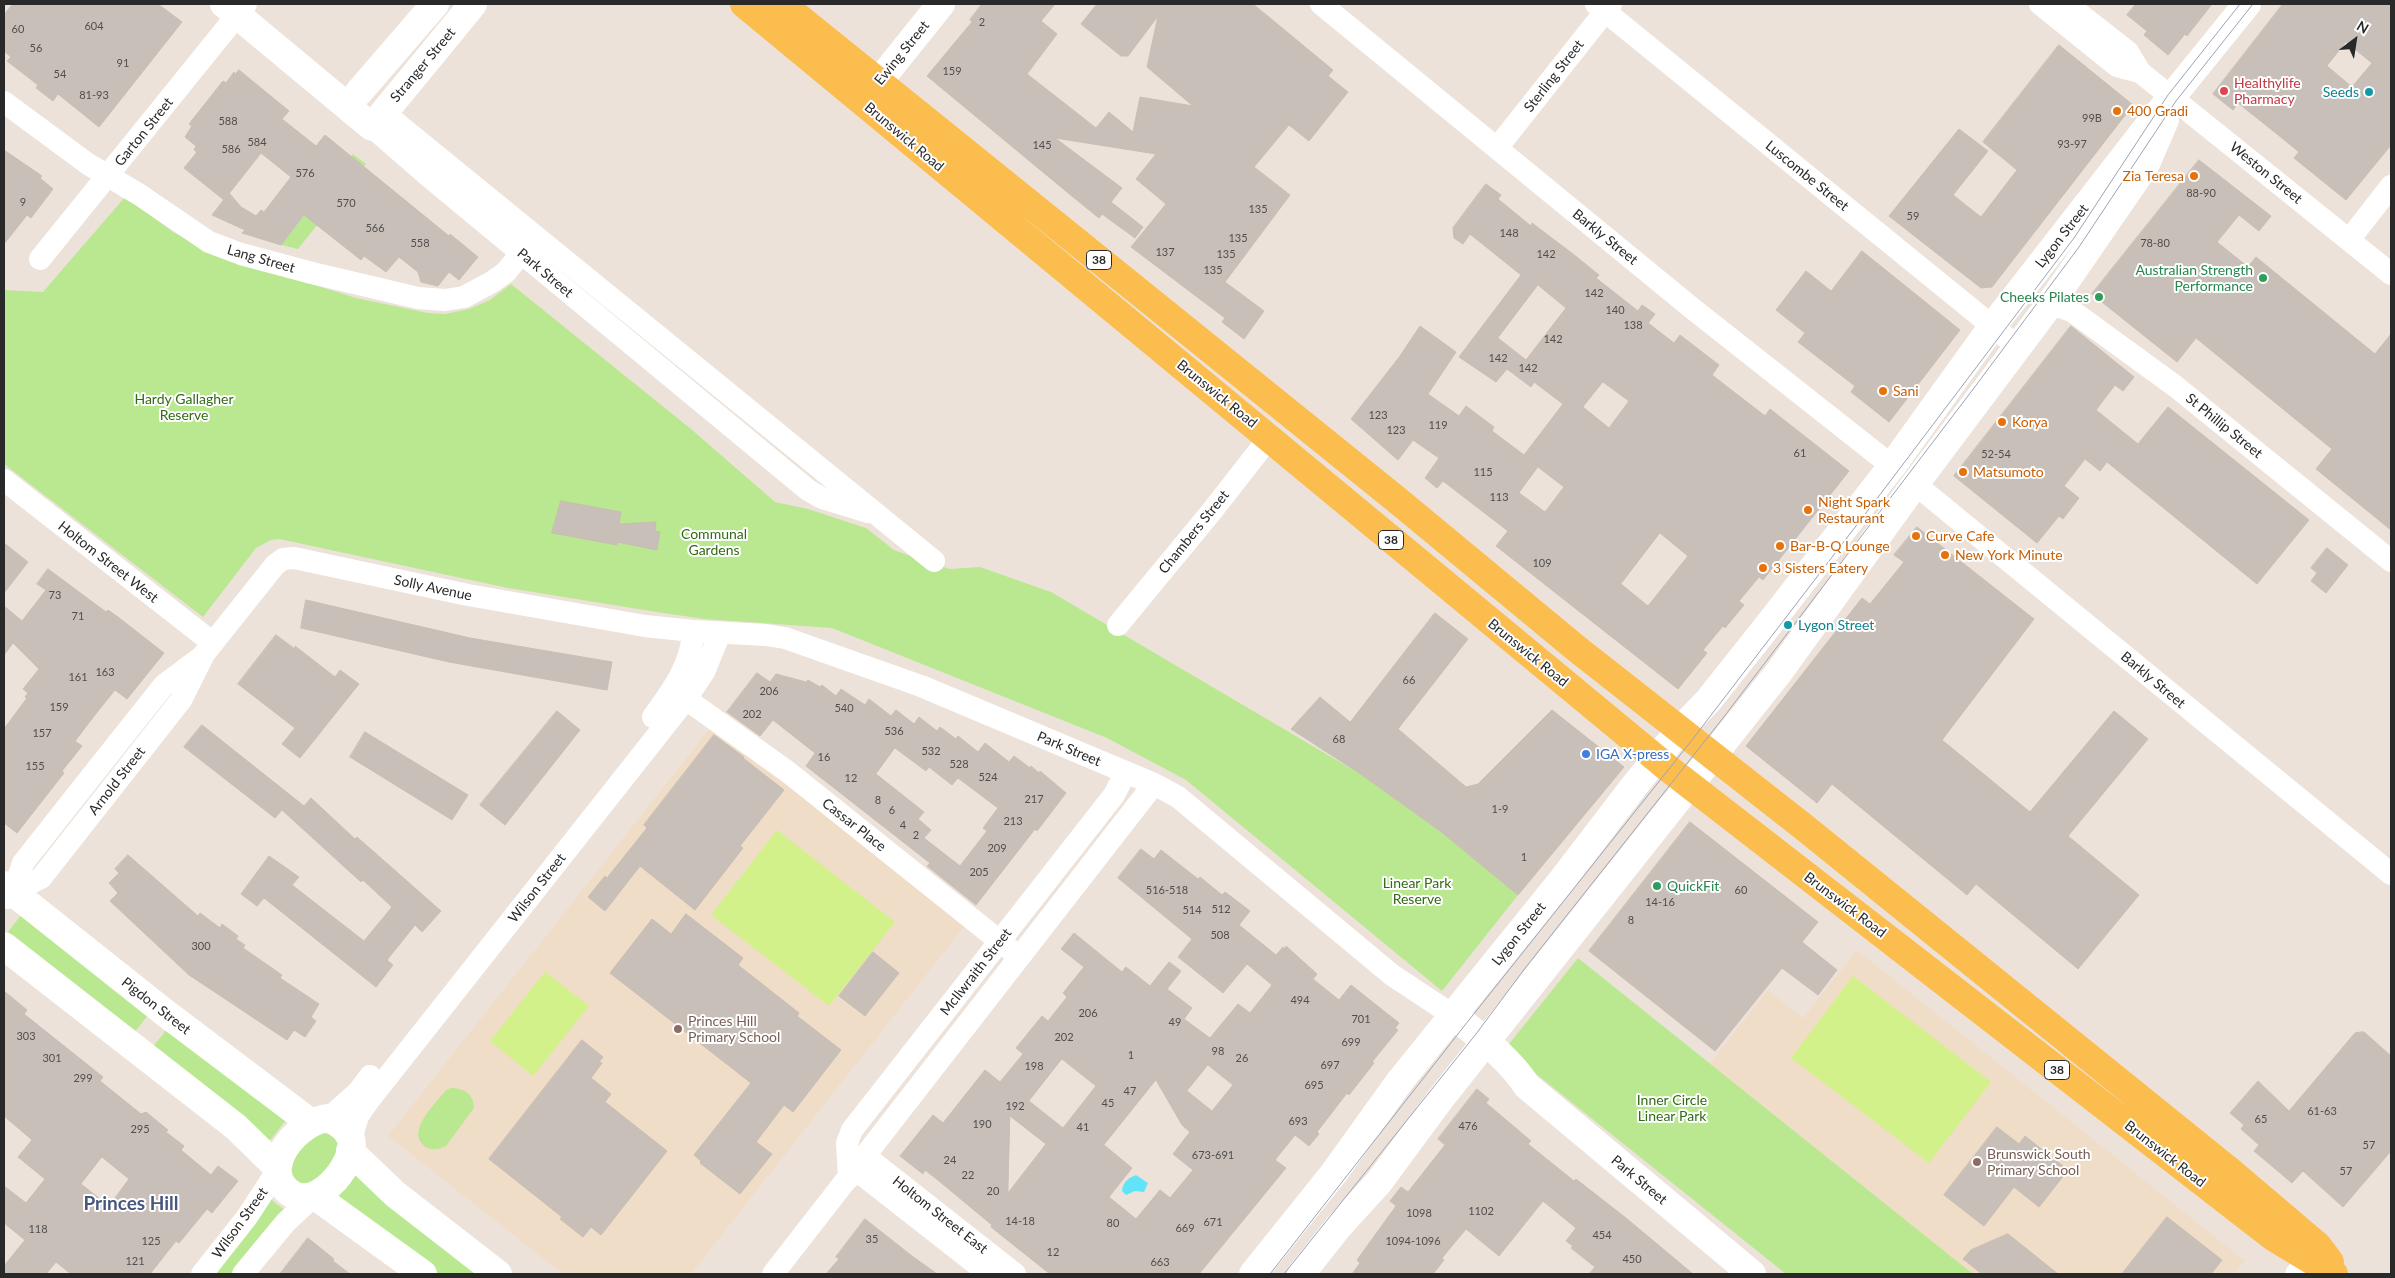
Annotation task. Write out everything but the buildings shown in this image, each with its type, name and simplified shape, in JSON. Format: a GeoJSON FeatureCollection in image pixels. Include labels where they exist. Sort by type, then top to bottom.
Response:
{"type":"FeatureCollection","features":[{"type":"Feature","properties":{"kind":"main road","name":"Brunswick Road"},"geometry":{"type":"LineString","coordinates":[[744,4],[870,92],[1289,414],[1679,731],[1829,847],[1928,929],[2231,1172],[2307,1260],[2340,1274]]}},
{"type":"Feature","properties":{"kind":"main road","name":"Brunswick Road"},"geometry":{"type":"LineString","coordinates":[[782,4],[870,92],[1270,438],[1656,758],[2273,1238],[2307,1260],[2334,1274]]}},
{"type":"Feature","properties":{"kind":"main road"},"geometry":{"type":"LineString","coordinates":[[1270,438],[1289,414]]}},
{"type":"Feature","properties":{"kind":"main road"},"geometry":{"type":"LineString","coordinates":[[1514,641],[1535,615]]}},
{"type":"Feature","properties":{"kind":"street"},"geometry":{"type":"LineString","coordinates":[[359,92],[435,4]]}},
{"type":"Feature","properties":{"kind":"street","name":"Stranger Street"},"geometry":{"type":"LineString","coordinates":[[378,119],[474,4]]}},
{"type":"Feature","properties":{"kind":"street","name":"Ewing Street"},"geometry":{"type":"LineString","coordinates":[[870,92],[941,4]]}},
{"type":"Feature","properties":{"kind":"street","name":"Barkly Street"},"geometry":{"type":"LineString","coordinates":[[1321,4],[1693,309],[1892,466]]}},
{"type":"Feature","properties":{"kind":"street","name":"Weston Street"},"geometry":{"type":"LineString","coordinates":[[2040,4],[2117,66],[2140,72]]}},
{"type":"Feature","properties":{"kind":"street","name":"Weston Street"},"geometry":{"type":"LineString","coordinates":[[2067,4],[2128,52],[2140,72],[2391,274]]}},
{"type":"Feature","properties":{"kind":"street","name":"Lygon Street"},"geometry":{"type":"LineString","coordinates":[[1254,1274],[1334,1173],[1400,1081],[1449,1022],[1656,758],[1708,701],[1737,665],[1892,466],[1992,327],[2247,4]]}},
{"type":"Feature","properties":{"kind":"street"},"geometry":{"type":"LineString","coordinates":[[240,6],[359,92],[378,119]]}},
{"type":"Feature","properties":{"kind":"street","name":"Park Street"},"geometry":{"type":"LineString","coordinates":[[240,6],[378,119],[391,145],[528,245],[808,490],[822,498],[880,517],[934,561]]}},
{"type":"Feature","properties":{"kind":"street","name":"Garton Street"},"geometry":{"type":"LineString","coordinates":[[40,259],[109,175],[240,6]]}},
{"type":"Feature","properties":{"kind":"street","name":"Sterling Street"},"geometry":{"type":"LineString","coordinates":[[1496,148],[1604,6]]}},
{"type":"Feature","properties":{"kind":"street","name":"Luscombe Street"},"geometry":{"type":"LineString","coordinates":[[1604,6],[2018,348]]}},
{"type":"Feature","properties":{"kind":"street","name":"Lygon Street"},"geometry":{"type":"LineString","coordinates":[[1301,1274],[1338,1227],[1379,1182],[1480,1048],[1779,672],[1915,484],[2050,304],[2145,166],[2172,98]]}},
{"type":"Feature","properties":{"kind":"street","name":"Lang Street"},"geometry":{"type":"LineString","coordinates":[[4,102],[88,164],[109,175],[196,235],[222,248],[312,273],[418,298],[446,300],[478,292],[506,272],[528,245]]}},
{"type":"Feature","properties":{"kind":"street"},"geometry":{"type":"LineString","coordinates":[[2349,240],[2391,186]]}},
{"type":"Feature","properties":{"kind":"street","name":"St Phillip Street"},"geometry":{"type":"LineString","coordinates":[[2050,304],[2072,311],[2175,386],[2391,561]]}},
{"type":"Feature","properties":{"kind":"street","name":"Chambers Street"},"geometry":{"type":"LineString","coordinates":[[1118,625],[1270,438]]}},
{"type":"Feature","properties":{"kind":"street"},"geometry":{"type":"LineString","coordinates":[[1892,466],[1915,484]]}},
{"type":"Feature","properties":{"kind":"street","name":"Holtom Street West"},"geometry":{"type":"LineString","coordinates":[[4,480],[209,649]]}},
{"type":"Feature","properties":{"kind":"street","name":"Barkly Street"},"geometry":{"type":"LineString","coordinates":[[1915,484],[2391,874]]}},
{"type":"Feature","properties":{"kind":"street","name":"Holtom Street West"},"geometry":{"type":"LineString","coordinates":[[4,498],[209,649]]}},
{"type":"Feature","properties":{"kind":"street","name":"Solly Avenue"},"geometry":{"type":"LineString","coordinates":[[209,649],[275,565],[283,559],[294,558],[468,595],[645,626],[693,631]]}},
{"type":"Feature","properties":{"kind":"street","name":"Park Street"},"geometry":{"type":"LineString","coordinates":[[693,631],[780,637],[861,664],[922,686],[1154,784],[1194,808],[1480,1048],[1510,1080],[1527,1086],[1752,1274]]}},
{"type":"Feature","properties":{"kind":"street","name":"Wilson Street"},"geometry":{"type":"LineString","coordinates":[[320,1121],[358,1092],[654,716],[675,687],[686,665],[692,646],[693,631]]}},
{"type":"Feature","properties":{"kind":"street","name":"Wilson Street"},"geometry":{"type":"LineString","coordinates":[[350,1145],[358,1116],[370,1099],[686,699],[704,672],[720,633]]}},
{"type":"Feature","properties":{"kind":"street","name":"Arnold Street"},"geometry":{"type":"LineString","coordinates":[[7,894],[23,863],[164,685],[209,649]]}},
{"type":"Feature","properties":{"kind":"street","name":"Cassar Place"},"geometry":{"type":"LineString","coordinates":[[686,699],[788,772],[1018,956]]}},
{"type":"Feature","properties":{"kind":"street","name":"McIlwraith Street"},"geometry":{"type":"LineString","coordinates":[[856,1168],[847,1144],[852,1130],[1114,795],[1126,772]]}},
{"type":"Feature","properties":{"kind":"street","name":"McIlwraith Street"},"geometry":{"type":"LineString","coordinates":[[773,1274],[1018,956],[1154,784]]}},
{"type":"Feature","properties":{"kind":"street","name":"Pigdon Street"},"geometry":{"type":"LineString","coordinates":[[7,894],[172,1018],[320,1121]]}},
{"type":"Feature","properties":{"kind":"street"},"geometry":{"type":"LineString","coordinates":[[4,946],[236,1127],[277,1169]]}},
{"type":"Feature","properties":{"kind":"street"},"geometry":{"type":"LineString","coordinates":[[423,1274],[314,1197],[299,1197],[286,1190],[279,1180],[277,1169],[283,1152],[293,1139],[320,1121],[340,1124],[350,1145],[395,1194],[498,1274]]}},
{"type":"Feature","properties":{"kind":"street"},"geometry":{"type":"LineString","coordinates":[[243,1274],[286,1222],[335,1179],[350,1145]]}},
{"type":"Feature","properties":{"kind":"street","name":"Holtom Street East"},"geometry":{"type":"LineString","coordinates":[[856,1168],[989,1274]]}},
{"type":"Feature","properties":{"kind":"street","name":"Holtom Street East"},"geometry":{"type":"LineString","coordinates":[[856,1168],[1015,1274]]}},
{"type":"Feature","properties":{"kind":"street","name":"Wilson Street"},"geometry":{"type":"LineString","coordinates":[[202,1274],[248,1217],[277,1169]]}},
{"type":"Feature","properties":{"kind":"shaded area","name":"Princes Hill Primary School"},"geometry":{"type":"Polygon","coordinates":[[[714,723],[967,923],[691,1274],[563,1274],[388,1136],[714,723]]]}},
{"type":"Feature","properties":{"kind":"shaded area","name":"Brunswick South Primary School"},"geometry":{"type":"Polygon","coordinates":[[[1857,950],[2245,1261],[2234,1274],[1973,1274],[1710,1063],[1768,990],[1803,1018],[1857,950]]]}},
{"type":"Feature","properties":{"kind":"green space"},"geometry":{"type":"Polygon","coordinates":[[[353,154],[366,164],[298,249],[281,245],[353,154]]]}},
{"type":"Feature","properties":{"kind":"green space","name":"Hardy Gallagher Reserve"},"geometry":{"type":"Polygon","coordinates":[[[125,197],[173,232],[215,254],[356,298],[428,313],[445,314],[469,309],[490,300],[511,284],[691,429],[775,502],[808,509],[866,528],[894,550],[916,558],[950,569],[980,567],[1051,592],[1362,775],[1440,831],[1518,895],[1442,991],[1186,780],[1107,738],[832,628],[705,619],[663,613],[508,588],[279,539],[271,540],[256,548],[203,617],[4,464],[4,290],[43,292],[125,197]]]}},
{"type":"Feature","properties":{"kind":"green space"},"geometry":{"type":"Polygon","coordinates":[[[777,830],[895,922],[829,1006],[711,915],[777,830]]]}},
{"type":"Feature","properties":{"kind":"green space"},"geometry":{"type":"Polygon","coordinates":[[[25,910],[152,1010],[130,1038],[4,937],[25,910]]]}},
{"type":"Feature","properties":{"kind":"green space","name":"Inner Circle Linear Park"},"geometry":{"type":"Polygon","coordinates":[[[1578,958],[1973,1274],[1786,1274],[1505,1049],[1578,958]]]}},
{"type":"Feature","properties":{"kind":"green space"},"geometry":{"type":"Polygon","coordinates":[[[545,972],[589,1006],[533,1076],[490,1041],[545,972]]]}},
{"type":"Feature","properties":{"kind":"green space"},"geometry":{"type":"Polygon","coordinates":[[[1853,976],[1991,1082],[1929,1163],[1791,1058],[1853,976]]]}},
{"type":"Feature","properties":{"kind":"green space"},"geometry":{"type":"Polygon","coordinates":[[[171,1024],[290,1115],[264,1148],[148,1053],[171,1024]]]}},
{"type":"Feature","properties":{"kind":"green space"},"geometry":{"type":"Polygon","coordinates":[[[451,1088],[460,1089],[467,1093],[474,1103],[474,1108],[446,1146],[437,1149],[428,1148],[419,1139],[418,1132],[421,1124],[446,1090],[451,1088]]]}},
{"type":"Feature","properties":{"kind":"green space"},"geometry":{"type":"Polygon","coordinates":[[[323,1133],[332,1135],[337,1142],[335,1157],[321,1175],[302,1186],[291,1176],[294,1161],[305,1144],[323,1133]]]}},
{"type":"Feature","properties":{"kind":"green space"},"geometry":{"type":"Polygon","coordinates":[[[354,1163],[475,1274],[431,1274],[341,1206],[336,1189],[354,1163]]]}},
{"type":"Feature","properties":{"kind":"green space"},"geometry":{"type":"Polygon","coordinates":[[[269,1198],[287,1212],[237,1274],[209,1274],[269,1198]]]}},
{"type":"Feature","properties":{"kind":"water"},"geometry":{"type":"Polygon","coordinates":[[[1136,1175],[1148,1183],[1144,1192],[1135,1191],[1126,1195],[1122,1191],[1123,1185],[1128,1179],[1136,1175]]]}},
{"type":"Feature","properties":{"kind":"tram line"},"geometry":{"type":"LineString","coordinates":[[1270,1274],[1692,740],[1882,492],[2074,238],[2168,95],[2240,4]]}},
{"type":"Feature","properties":{"kind":"tram line"},"geometry":{"type":"LineString","coordinates":[[1284,1274],[1476,1034],[1526,967],[1723,718],[2079,247],[2176,101],[2253,4]]}},
{"type":"Feature","properties":{"kind":"place","name":"Healthylife Pharmacy"},"geometry":{"type":"Point","coordinates":[2224,91]}},
{"type":"Feature","properties":{"kind":"place","name":"Seeds"},"geometry":{"type":"Point","coordinates":[2369,92]}},
{"type":"Feature","properties":{"kind":"place","name":"400 Gradi"},"geometry":{"type":"Point","coordinates":[2117,111]}},
{"type":"Feature","properties":{"kind":"place","name":"Zia Teresa"},"geometry":{"type":"Point","coordinates":[2194,176]}},
{"type":"Feature","properties":{"kind":"place","name":"Australian Strength Performance"},"geometry":{"type":"Point","coordinates":[2263,278]}},
{"type":"Feature","properties":{"kind":"place","name":"Cheeks Pilates"},"geometry":{"type":"Point","coordinates":[2099,297]}},
{"type":"Feature","properties":{"kind":"place","name":"Sani"},"geometry":{"type":"Point","coordinates":[1883,391]}},
{"type":"Feature","properties":{"kind":"place","name":"Korya"},"geometry":{"type":"Point","coordinates":[2002,422]}},
{"type":"Feature","properties":{"kind":"place","name":"Matsumoto"},"geometry":{"type":"Point","coordinates":[1963,472]}},
{"type":"Feature","properties":{"kind":"place","name":"Night Spark Restaurant"},"geometry":{"type":"Point","coordinates":[1808,510]}},
{"type":"Feature","properties":{"kind":"place","name":"Curve Cafe"},"geometry":{"type":"Point","coordinates":[1916,536]}},
{"type":"Feature","properties":{"kind":"place","name":"Bar-B-Q Lounge"},"geometry":{"type":"Point","coordinates":[1780,546]}},
{"type":"Feature","properties":{"kind":"place","name":"New York Minute"},"geometry":{"type":"Point","coordinates":[1945,555]}},
{"type":"Feature","properties":{"kind":"place","name":"3 Sisters Eatery"},"geometry":{"type":"Point","coordinates":[1763,568]}},
{"type":"Feature","properties":{"kind":"place","name":"Lygon Street"},"geometry":{"type":"Point","coordinates":[1788,625]}},
{"type":"Feature","properties":{"kind":"place","name":"IGA X-press"},"geometry":{"type":"Point","coordinates":[1586,754]}},
{"type":"Feature","properties":{"kind":"place","name":"QuickFit"},"geometry":{"type":"Point","coordinates":[1657,886]}},
{"type":"Feature","properties":{"kind":"place","name":"Princes Hill Primary School"},"geometry":{"type":"Point","coordinates":[678,1029]}},
{"type":"Feature","properties":{"kind":"place","name":"Brunswick South Primary School"},"geometry":{"type":"Point","coordinates":[1977,1162]}},
{"type":"Feature","properties":{"kind":"district","name":"Princes Hill"},"geometry":{"type":"Point","coordinates":[131,1204]}},
{"type":"Feature","properties":{"kind":"park label","name":"Communal Gardens"},"geometry":{"type":"Point","coordinates":[714,542]}},
{"type":"Feature","properties":{"kind":"park label","name":"Linear Park Reserve"},"geometry":{"type":"Point","coordinates":[1417,892]}}]}
